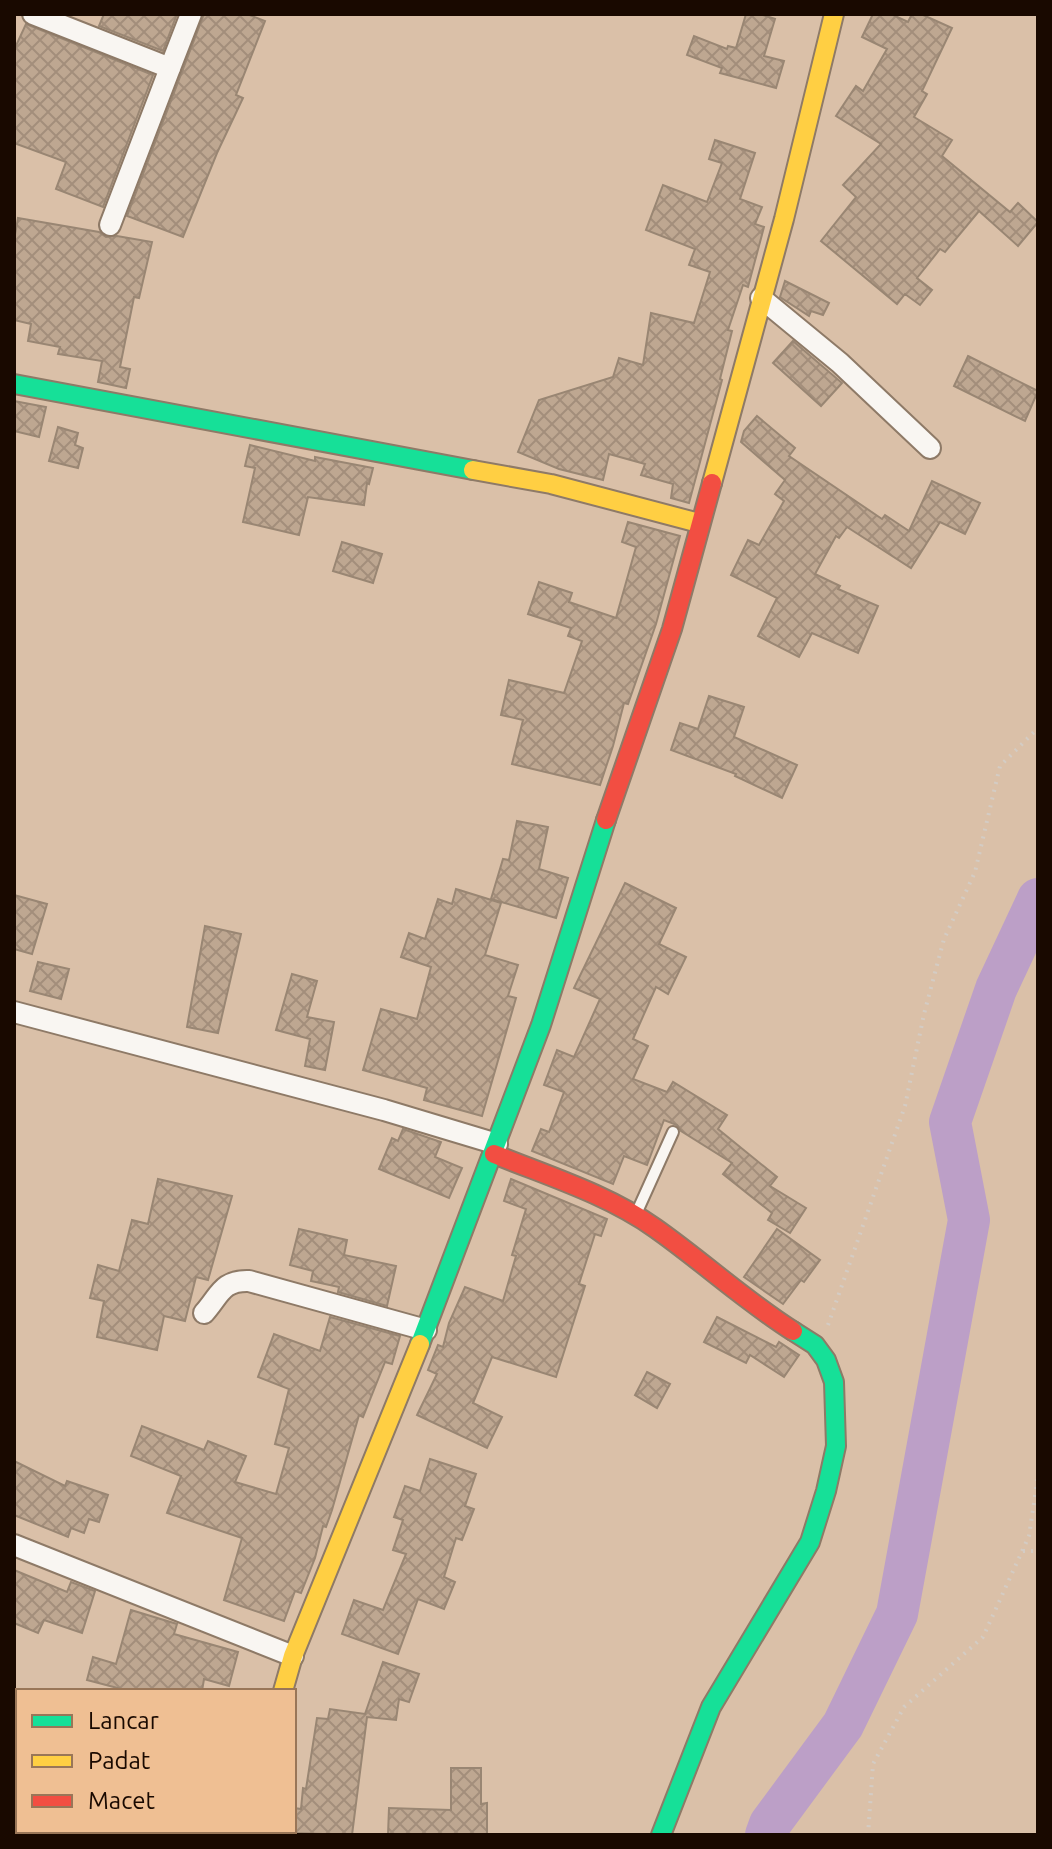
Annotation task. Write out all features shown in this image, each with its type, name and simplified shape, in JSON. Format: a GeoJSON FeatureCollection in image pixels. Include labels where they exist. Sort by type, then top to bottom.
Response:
{"type":"FeatureCollection","features":[{"type":"Feature","properties":{"kind":"street"},"geometry":{"type":"LineString","coordinates":[[33,14],[170,68]]}},
{"type":"Feature","properties":{"kind":"street"},"geometry":{"type":"LineString","coordinates":[[110,225],[191,14]]}},
{"type":"Feature","properties":{"kind":"street"},"geometry":{"type":"LineString","coordinates":[[284,1689],[293,1656],[426,1330],[541,1025],[586,876],[672,629],[784,219],[834,14]]}},
{"type":"Feature","properties":{"kind":"street"},"geometry":{"type":"LineString","coordinates":[[761,298],[840,363],[930,448]]}},
{"type":"Feature","properties":{"kind":"street"},"geometry":{"type":"LineString","coordinates":[[14,384],[551,484],[699,523]]}},
{"type":"Feature","properties":{"kind":"street"},"geometry":{"type":"LineString","coordinates":[[14,1012],[384,1110],[495,1149],[614,1203],[655,1228],[755,1307],[819,1350],[834,1382],[836,1446],[810,1542],[711,1707],[661,1835]]}},
{"type":"Feature","properties":{"kind":"street"},"geometry":{"type":"LineString","coordinates":[[204,1313],[229,1284],[249,1281],[426,1330]]}},
{"type":"Feature","properties":{"kind":"street"},"geometry":{"type":"LineString","coordinates":[[14,1545],[293,1656]]}},
{"type":"Feature","properties":{"kind":"lane"},"geometry":{"type":"LineString","coordinates":[[635,1216],[673,1132]]}},
{"type":"Feature","properties":{"kind":"path"},"geometry":{"type":"LineString","coordinates":[[819,1350],[905,1106],[944,939],[975,872],[1000,766],[1038,728]]}},
{"type":"Feature","properties":{"kind":"path"},"geometry":{"type":"LineString","coordinates":[[868,1835],[873,1764],[904,1707],[983,1637],[1029,1536],[1038,1476]]}},
{"type":"Feature","properties":{"kind":"path"},"geometry":{"type":"LineString","coordinates":[[1023,1551],[1038,1551]]}},
{"type":"Feature","properties":{"kind":"building"},"geometry":{"type":"Polygon","coordinates":[[[104,14],[177,14],[163,51],[99,26],[104,14]]]}},
{"type":"Feature","properties":{"kind":"building"},"geometry":{"type":"Polygon","coordinates":[[[204,14],[247,14],[265,21],[236,95],[243,98],[183,237],[127,216],[204,14]]]}},
{"type":"Feature","properties":{"kind":"building"},"geometry":{"type":"Polygon","coordinates":[[[746,14],[775,19],[764,56],[784,61],[776,88],[720,73],[722,68],[687,55],[694,36],[727,49],[728,46],[736,48],[746,14]]]}},
{"type":"Feature","properties":{"kind":"building"},"geometry":{"type":"Polygon","coordinates":[[[873,14],[891,14],[908,22],[912,14],[921,14],[952,28],[922,91],[927,94],[914,117],[952,140],[942,156],[1010,212],[1018,203],[1038,222],[1018,246],[979,211],[945,252],[940,249],[917,278],[932,290],[920,305],[905,294],[897,304],[821,241],[856,197],[843,185],[881,144],[836,116],[856,86],[863,91],[887,49],[862,37],[873,14]]]}},
{"type":"Feature","properties":{"kind":"building"},"geometry":{"type":"Polygon","coordinates":[[[26,24],[153,75],[103,207],[56,189],[66,162],[14,143],[14,50],[26,24]]]}},
{"type":"Feature","properties":{"kind":"building"},"geometry":{"type":"Polygon","coordinates":[[[715,140],[755,153],[740,199],[762,207],[755,224],[764,227],[748,287],[743,285],[728,330],[732,331],[722,380],[689,503],[671,498],[673,484],[641,475],[645,464],[609,454],[603,480],[559,469],[518,452],[539,400],[613,377],[619,358],[643,365],[651,313],[694,323],[710,272],[689,265],[695,249],[646,230],[663,185],[707,202],[722,163],[709,159],[715,140]]]}},
{"type":"Feature","properties":{"kind":"building"},"geometry":{"type":"Polygon","coordinates":[[[18,218],[99,232],[106,237],[152,242],[139,298],[134,297],[120,367],[130,369],[126,388],[98,382],[102,361],[58,354],[60,347],[28,341],[31,324],[14,320],[14,240],[18,218]]]}},
{"type":"Feature","properties":{"kind":"building"},"geometry":{"type":"Polygon","coordinates":[[[785,281],[829,303],[823,315],[811,311],[809,316],[780,297],[785,281]]]}},
{"type":"Feature","properties":{"kind":"building"},"geometry":{"type":"Polygon","coordinates":[[[793,341],[842,383],[821,406],[773,363],[793,341]]]}},
{"type":"Feature","properties":{"kind":"building"},"geometry":{"type":"Polygon","coordinates":[[[968,356],[1038,391],[1025,421],[954,386],[968,356]]]}},
{"type":"Feature","properties":{"kind":"building"},"geometry":{"type":"Polygon","coordinates":[[[14,401],[46,407],[39,437],[14,431],[14,401]]]}},
{"type":"Feature","properties":{"kind":"building"},"geometry":{"type":"Polygon","coordinates":[[[757,416],[795,448],[789,456],[882,519],[885,515],[909,531],[932,481],[980,503],[965,534],[940,522],[911,568],[847,527],[839,538],[836,536],[815,574],[840,586],[838,589],[878,606],[858,653],[812,633],[799,657],[758,636],[777,598],[731,575],[748,540],[759,545],[784,501],[775,494],[785,480],[741,442],[744,431],[757,416]]]}},
{"type":"Feature","properties":{"kind":"building"},"geometry":{"type":"Polygon","coordinates":[[[58,427],[78,433],[75,445],[83,448],[78,468],[49,461],[58,427]]]}},
{"type":"Feature","properties":{"kind":"building"},"geometry":{"type":"Polygon","coordinates":[[[250,445],[315,461],[315,457],[373,468],[364,505],[308,497],[299,535],[243,522],[255,468],[245,466],[250,445]]]}},
{"type":"Feature","properties":{"kind":"building"},"geometry":{"type":"Polygon","coordinates":[[[628,522],[680,536],[656,624],[628,704],[624,703],[600,785],[512,764],[523,720],[501,715],[509,680],[564,693],[582,641],[568,636],[571,628],[528,614],[539,582],[572,593],[569,602],[616,618],[636,547],[622,542],[628,522]]]}},
{"type":"Feature","properties":{"kind":"building"},"geometry":{"type":"Polygon","coordinates":[[[342,542],[382,554],[373,583],[333,571],[342,542]]]}},
{"type":"Feature","properties":{"kind":"building"},"geometry":{"type":"Polygon","coordinates":[[[709,696],[744,707],[734,737],[797,765],[782,798],[736,774],[671,750],[680,723],[698,729],[709,696]]]}},
{"type":"Feature","properties":{"kind":"building"},"geometry":{"type":"Polygon","coordinates":[[[517,821],[548,827],[539,869],[568,878],[556,918],[491,899],[503,859],[509,860],[517,821]]]}},
{"type":"Feature","properties":{"kind":"building"},"geometry":{"type":"Polygon","coordinates":[[[625,883],[676,908],[659,944],[686,957],[668,994],[656,987],[633,1039],[648,1046],[633,1079],[667,1092],[673,1082],[727,1115],[718,1129],[777,1177],[770,1186],[806,1208],[790,1233],[768,1220],[772,1213],[723,1174],[732,1163],[681,1131],[677,1125],[664,1120],[647,1165],[624,1156],[613,1184],[532,1151],[541,1129],[549,1132],[564,1092],[544,1085],[557,1050],[574,1057],[600,999],[574,988],[625,883]]]}},
{"type":"Feature","properties":{"kind":"building"},"geometry":{"type":"Polygon","coordinates":[[[456,889],[501,903],[485,955],[518,965],[508,996],[516,998],[482,1116],[424,1100],[427,1088],[363,1070],[381,1009],[417,1019],[431,967],[401,957],[409,933],[425,939],[438,899],[452,904],[456,889]]]}},
{"type":"Feature","properties":{"kind":"building"},"geometry":{"type":"Polygon","coordinates":[[[14,895],[47,904],[32,954],[14,949],[14,895]]]}},
{"type":"Feature","properties":{"kind":"building"},"geometry":{"type":"Polygon","coordinates":[[[205,926],[241,934],[218,1033],[187,1027],[205,926]]]}},
{"type":"Feature","properties":{"kind":"building"},"geometry":{"type":"Polygon","coordinates":[[[38,962],[69,969],[61,999],[30,991],[38,962]]]}},
{"type":"Feature","properties":{"kind":"building"},"geometry":{"type":"Polygon","coordinates":[[[292,974],[317,981],[307,1017],[334,1022],[325,1070],[305,1066],[310,1039],[276,1030],[292,974]]]}},
{"type":"Feature","properties":{"kind":"building"},"geometry":{"type":"Polygon","coordinates":[[[403,1129],[441,1142],[435,1157],[462,1168],[449,1198],[379,1169],[392,1138],[398,1141],[403,1129]]]}},
{"type":"Feature","properties":{"kind":"building"},"geometry":{"type":"Polygon","coordinates":[[[158,1179],[232,1196],[208,1280],[196,1277],[185,1321],[164,1316],[157,1350],[97,1337],[104,1301],[90,1298],[98,1265],[119,1271],[132,1220],[148,1224],[158,1179]]]}},
{"type":"Feature","properties":{"kind":"building"},"geometry":{"type":"Polygon","coordinates":[[[511,1179],[607,1219],[601,1236],[595,1234],[579,1284],[585,1286],[556,1377],[492,1357],[473,1403],[502,1417],[487,1448],[417,1415],[437,1374],[428,1370],[438,1345],[443,1347],[449,1323],[465,1287],[503,1301],[516,1256],[512,1255],[526,1209],[504,1201],[511,1179]]]}},
{"type":"Feature","properties":{"kind":"building"},"geometry":{"type":"Polygon","coordinates":[[[299,1229],[347,1240],[344,1255],[396,1266],[387,1306],[338,1292],[339,1287],[311,1281],[313,1271],[290,1265],[299,1229]]]}},
{"type":"Feature","properties":{"kind":"building"},"geometry":{"type":"Polygon","coordinates":[[[777,1229],[820,1260],[783,1304],[744,1277],[777,1229]]]}},
{"type":"Feature","properties":{"kind":"building"},"geometry":{"type":"Polygon","coordinates":[[[330,1317],[400,1336],[392,1364],[385,1362],[363,1417],[359,1415],[315,1558],[301,1593],[295,1591],[284,1621],[224,1600],[242,1538],[167,1513],[181,1476],[131,1456],[142,1426],[204,1450],[208,1441],[246,1456],[235,1482],[276,1494],[289,1448],[275,1444],[289,1389],[258,1377],[274,1334],[320,1351],[330,1317]]]}},
{"type":"Feature","properties":{"kind":"building"},"geometry":{"type":"Polygon","coordinates":[[[717,1317],[776,1347],[779,1342],[799,1355],[784,1377],[750,1355],[746,1363],[704,1342],[717,1317]]]}},
{"type":"Feature","properties":{"kind":"building"},"geometry":{"type":"Polygon","coordinates":[[[647,1372],[670,1384],[657,1408],[635,1395],[647,1372]]]}},
{"type":"Feature","properties":{"kind":"building"},"geometry":{"type":"Polygon","coordinates":[[[430,1459],[476,1474],[465,1506],[474,1509],[462,1540],[456,1538],[444,1577],[455,1582],[444,1609],[418,1599],[398,1654],[342,1634],[354,1600],[383,1610],[406,1554],[393,1550],[403,1520],[394,1517],[405,1486],[420,1491],[430,1459]]]}},
{"type":"Feature","properties":{"kind":"building"},"geometry":{"type":"Polygon","coordinates":[[[14,1461],[65,1486],[67,1481],[108,1495],[99,1522],[89,1519],[84,1533],[71,1528],[68,1537],[14,1515],[14,1461]]]}},
{"type":"Feature","properties":{"kind":"building"},"geometry":{"type":"Polygon","coordinates":[[[14,1570],[67,1592],[71,1582],[95,1591],[82,1633],[44,1620],[38,1633],[14,1623],[14,1570]]]}},
{"type":"Feature","properties":{"kind":"building"},"geometry":{"type":"Polygon","coordinates":[[[131,1610],[177,1624],[174,1634],[238,1652],[229,1686],[204,1679],[202,1689],[121,1689],[87,1680],[93,1657],[116,1664],[131,1610]]]}},
{"type":"Feature","properties":{"kind":"building"},"geometry":{"type":"Polygon","coordinates":[[[383,1662],[419,1674],[409,1702],[399,1699],[396,1720],[367,1717],[352,1835],[294,1833],[296,1808],[301,1809],[303,1788],[306,1789],[317,1718],[328,1719],[330,1709],[365,1714],[383,1662]]]}},
{"type":"Feature","properties":{"kind":"building"},"geometry":{"type":"Polygon","coordinates":[[[451,1768],[481,1768],[481,1804],[487,1803],[487,1835],[388,1835],[389,1808],[451,1810],[451,1768]]]}},
{"type":"Feature","properties":{"kind":"waterway"},"geometry":{"type":"LineString","coordinates":[[766,1835],[770,1824],[843,1725],[897,1614],[969,1220],[950,1122],[996,989],[1038,899]]}},
{"type":"Feature","properties":{"kind":"traffic: fast"},"geometry":{"type":"LineString","coordinates":[[14,384],[473,470]]}},
{"type":"Feature","properties":{"kind":"traffic: fast"},"geometry":{"type":"LineString","coordinates":[[420,1344],[541,1025],[606,820]]}},
{"type":"Feature","properties":{"kind":"traffic: fast"},"geometry":{"type":"LineString","coordinates":[[661,1835],[711,1707],[810,1542],[826,1491],[836,1446],[834,1382],[826,1360],[815,1345],[793,1331]]}},
{"type":"Feature","properties":{"kind":"traffic: slow"},"geometry":{"type":"LineString","coordinates":[[712,483],[784,219],[834,14]]}},
{"type":"Feature","properties":{"kind":"traffic: slow"},"geometry":{"type":"LineString","coordinates":[[473,470],[551,484],[699,523]]}},
{"type":"Feature","properties":{"kind":"traffic: slow"},"geometry":{"type":"LineString","coordinates":[[284,1689],[293,1656],[420,1344]]}},
{"type":"Feature","properties":{"kind":"traffic: jam"},"geometry":{"type":"LineString","coordinates":[[606,820],[672,629],[712,483]]}},
{"type":"Feature","properties":{"kind":"traffic: jam"},"geometry":{"type":"LineString","coordinates":[[494,1154],[577,1186],[637,1216],[793,1331]]}}]}
